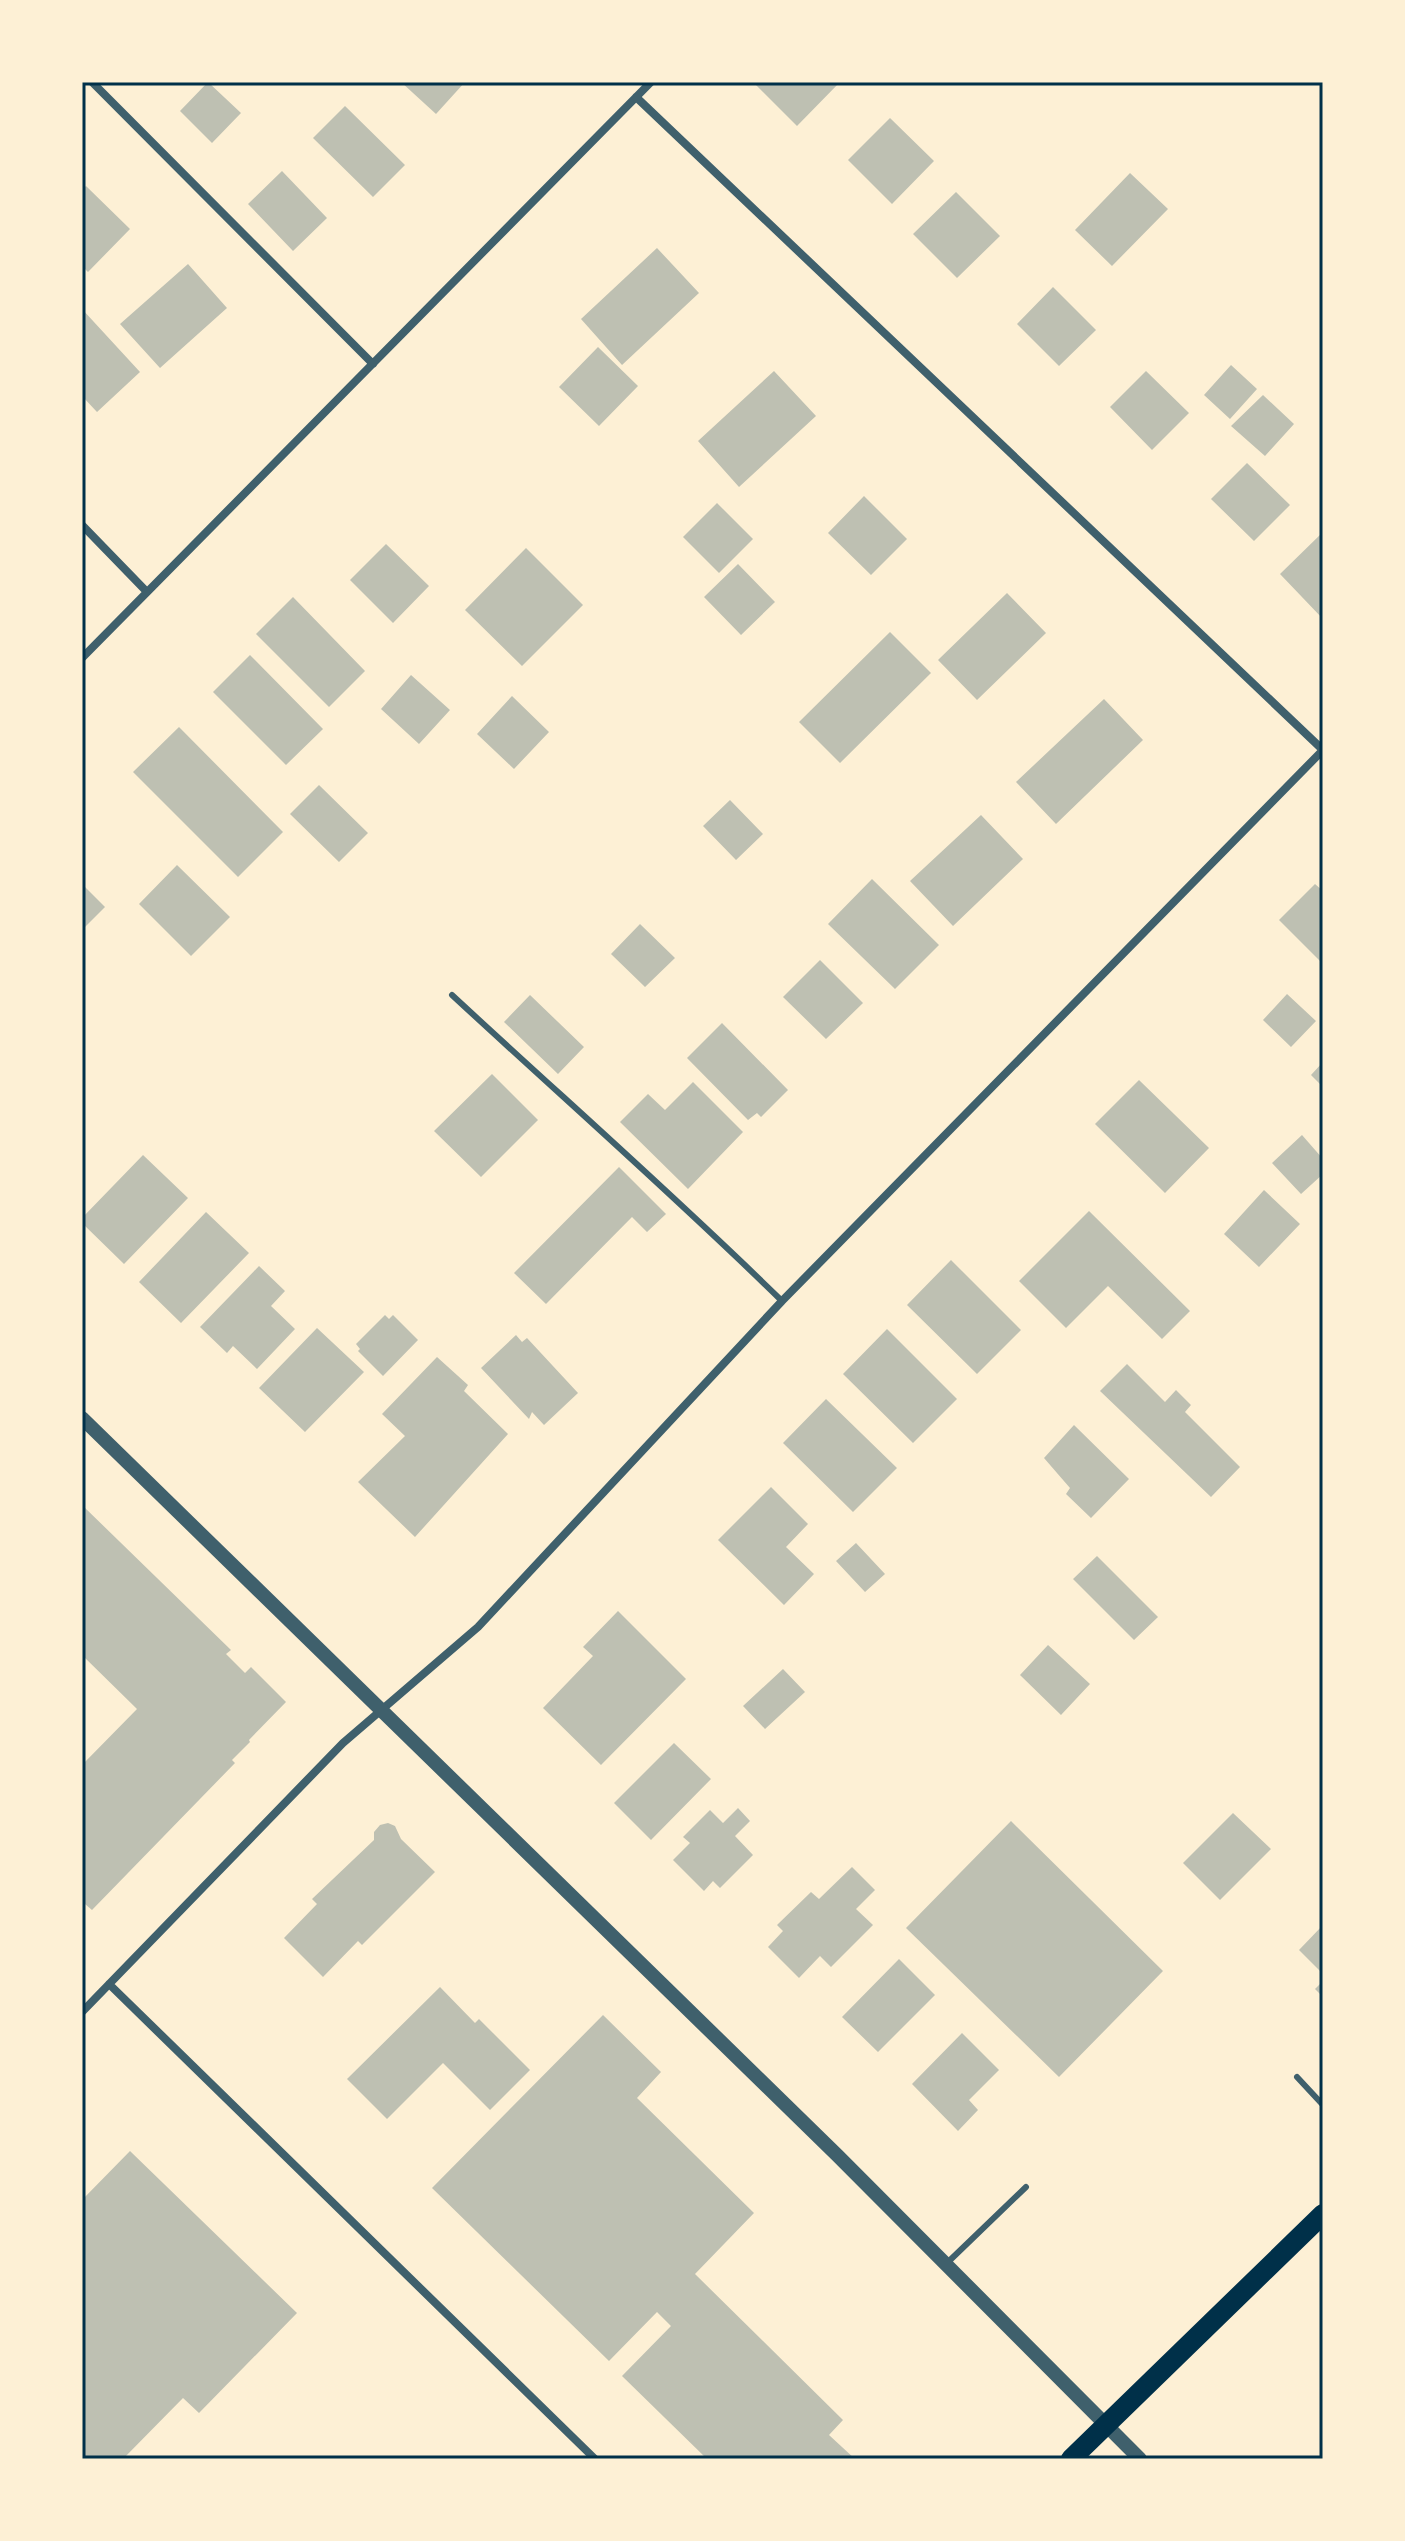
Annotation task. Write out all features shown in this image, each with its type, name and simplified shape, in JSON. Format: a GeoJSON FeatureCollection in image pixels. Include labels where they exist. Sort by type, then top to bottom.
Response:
{"type":"FeatureCollection","features":[{"type":"Feature","properties":{"kind":"main road"},"geometry":{"type":"LineString","coordinates":[[1071,2459],[1323,2214]]}},
{"type":"Feature","properties":{"kind":"street"},"geometry":{"type":"LineString","coordinates":[[92,82],[373,364]]}},
{"type":"Feature","properties":{"kind":"street"},"geometry":{"type":"LineString","coordinates":[[82,658],[651,82]]}},
{"type":"Feature","properties":{"kind":"street"},"geometry":{"type":"LineString","coordinates":[[82,2012],[343,1743],[478,1627],[782,1301],[1323,750],[636,97]]}},
{"type":"Feature","properties":{"kind":"street"},"geometry":{"type":"LineString","coordinates":[[82,525],[147,592]]}},
{"type":"Feature","properties":{"kind":"street"},"geometry":{"type":"LineString","coordinates":[[82,1418],[946,2264],[1140,2459]]}},
{"type":"Feature","properties":{"kind":"street"},"geometry":{"type":"LineString","coordinates":[[109,1984],[595,2459]]}},
{"type":"Feature","properties":{"kind":"lane"},"geometry":{"type":"LineString","coordinates":[[452,995],[782,1301]]}},
{"type":"Feature","properties":{"kind":"lane"},"geometry":{"type":"LineString","coordinates":[[1297,2077],[1323,2105]]}},
{"type":"Feature","properties":{"kind":"lane"},"geometry":{"type":"LineString","coordinates":[[946,2264],[1026,2187]]}},
{"type":"Feature","properties":{"kind":"building"},"geometry":{"type":"Polygon","coordinates":[[[208,82],[241,113],[212,143],[180,111],[208,82]]]}},
{"type":"Feature","properties":{"kind":"building"},"geometry":{"type":"Polygon","coordinates":[[[401,82],[465,82],[436,114],[401,82]]]}},
{"type":"Feature","properties":{"kind":"building"},"geometry":{"type":"Polygon","coordinates":[[[753,82],[840,82],[797,126],[753,82]]]}},
{"type":"Feature","properties":{"kind":"building"},"geometry":{"type":"Polygon","coordinates":[[[345,106],[405,165],[373,197],[313,138],[345,106]]]}},
{"type":"Feature","properties":{"kind":"building"},"geometry":{"type":"Polygon","coordinates":[[[890,118],[934,161],[892,204],[848,160],[890,118]]]}},
{"type":"Feature","properties":{"kind":"building"},"geometry":{"type":"Polygon","coordinates":[[[282,171],[327,218],[293,251],[248,204],[282,171]]]}},
{"type":"Feature","properties":{"kind":"building"},"geometry":{"type":"Polygon","coordinates":[[[1130,173],[1168,209],[1112,266],[1075,230],[1130,173]]]}},
{"type":"Feature","properties":{"kind":"building"},"geometry":{"type":"Polygon","coordinates":[[[86,186],[130,229],[88,272],[82,266],[82,190],[86,186]]]}},
{"type":"Feature","properties":{"kind":"building"},"geometry":{"type":"Polygon","coordinates":[[[956,192],[1000,236],[957,278],[913,234],[956,192]]]}},
{"type":"Feature","properties":{"kind":"building"},"geometry":{"type":"Polygon","coordinates":[[[657,248],[699,293],[622,365],[581,319],[657,248]]]}},
{"type":"Feature","properties":{"kind":"building"},"geometry":{"type":"Polygon","coordinates":[[[188,264],[227,308],[160,368],[120,324],[188,264]]]}},
{"type":"Feature","properties":{"kind":"building"},"geometry":{"type":"Polygon","coordinates":[[[1053,287],[1096,330],[1059,366],[1017,324],[1053,287]]]}},
{"type":"Feature","properties":{"kind":"building"},"geometry":{"type":"Polygon","coordinates":[[[82,309],[140,372],[97,412],[82,396],[82,309]]]}},
{"type":"Feature","properties":{"kind":"building"},"geometry":{"type":"Polygon","coordinates":[[[598,347],[638,386],[599,426],[559,387],[598,347]]]}},
{"type":"Feature","properties":{"kind":"building"},"geometry":{"type":"Polygon","coordinates":[[[1231,365],[1257,389],[1230,419],[1204,395],[1231,365]]]}},
{"type":"Feature","properties":{"kind":"building"},"geometry":{"type":"Polygon","coordinates":[[[774,371],[816,416],[739,487],[698,441],[774,371]]]}},
{"type":"Feature","properties":{"kind":"building"},"geometry":{"type":"Polygon","coordinates":[[[1146,371],[1189,413],[1152,450],[1110,407],[1146,371]]]}},
{"type":"Feature","properties":{"kind":"building"},"geometry":{"type":"Polygon","coordinates":[[[1263,395],[1294,424],[1265,456],[1231,426],[1263,395]]]}},
{"type":"Feature","properties":{"kind":"building"},"geometry":{"type":"Polygon","coordinates":[[[1247,463],[1290,505],[1254,541],[1211,499],[1247,463]]]}},
{"type":"Feature","properties":{"kind":"building"},"geometry":{"type":"Polygon","coordinates":[[[864,496],[907,539],[871,575],[828,533],[864,496]]]}},
{"type":"Feature","properties":{"kind":"building"},"geometry":{"type":"Polygon","coordinates":[[[717,503],[753,539],[719,573],[683,537],[717,503]]]}},
{"type":"Feature","properties":{"kind":"building"},"geometry":{"type":"Polygon","coordinates":[[[1323,532],[1323,619],[1280,574],[1323,532]]]}},
{"type":"Feature","properties":{"kind":"building"},"geometry":{"type":"Polygon","coordinates":[[[386,544],[429,586],[393,623],[350,580],[386,544]]]}},
{"type":"Feature","properties":{"kind":"building"},"geometry":{"type":"Polygon","coordinates":[[[526,548],[583,605],[522,666],[465,610],[526,548]]]}},
{"type":"Feature","properties":{"kind":"building"},"geometry":{"type":"Polygon","coordinates":[[[738,564],[775,602],[741,635],[704,597],[738,564]]]}},
{"type":"Feature","properties":{"kind":"building"},"geometry":{"type":"Polygon","coordinates":[[[1007,593],[1046,633],[977,700],[938,660],[1007,593]]]}},
{"type":"Feature","properties":{"kind":"building"},"geometry":{"type":"Polygon","coordinates":[[[293,597],[365,671],[329,707],[256,634],[293,597]]]}},
{"type":"Feature","properties":{"kind":"building"},"geometry":{"type":"Polygon","coordinates":[[[890,632],[931,673],[840,763],[799,722],[890,632]]]}},
{"type":"Feature","properties":{"kind":"building"},"geometry":{"type":"Polygon","coordinates":[[[250,655],[323,729],[286,765],[213,692],[250,655]]]}},
{"type":"Feature","properties":{"kind":"building"},"geometry":{"type":"Polygon","coordinates":[[[411,675],[450,710],[419,744],[381,709],[411,675]]]}},
{"type":"Feature","properties":{"kind":"building"},"geometry":{"type":"Polygon","coordinates":[[[512,696],[549,732],[514,769],[477,734],[512,696]]]}},
{"type":"Feature","properties":{"kind":"building"},"geometry":{"type":"Polygon","coordinates":[[[1104,699],[1143,740],[1056,824],[1016,782],[1104,699]]]}},
{"type":"Feature","properties":{"kind":"building"},"geometry":{"type":"Polygon","coordinates":[[[179,727],[283,832],[238,877],[133,772],[179,727]]]}},
{"type":"Feature","properties":{"kind":"building"},"geometry":{"type":"Polygon","coordinates":[[[319,785],[368,833],[339,862],[290,814],[319,785]]]}},
{"type":"Feature","properties":{"kind":"building"},"geometry":{"type":"Polygon","coordinates":[[[730,800],[763,834],[736,860],[703,826],[730,800]]]}},
{"type":"Feature","properties":{"kind":"building"},"geometry":{"type":"Polygon","coordinates":[[[981,815],[1023,859],[953,926],[910,881],[981,815]]]}},
{"type":"Feature","properties":{"kind":"building"},"geometry":{"type":"Polygon","coordinates":[[[177,865],[230,917],[191,956],[139,904],[177,865]]]}},
{"type":"Feature","properties":{"kind":"building"},"geometry":{"type":"Polygon","coordinates":[[[872,879],[939,945],[895,989],[828,924],[872,879]]]}},
{"type":"Feature","properties":{"kind":"building"},"geometry":{"type":"Polygon","coordinates":[[[82,884],[105,907],[82,930],[82,884]]]}},
{"type":"Feature","properties":{"kind":"building"},"geometry":{"type":"Polygon","coordinates":[[[1315,884],[1323,891],[1323,964],[1279,920],[1315,884]]]}},
{"type":"Feature","properties":{"kind":"building"},"geometry":{"type":"Polygon","coordinates":[[[640,924],[675,958],[645,987],[611,954],[640,924]]]}},
{"type":"Feature","properties":{"kind":"building"},"geometry":{"type":"Polygon","coordinates":[[[820,960],[863,1003],[826,1039],[783,997],[820,960]]]}},
{"type":"Feature","properties":{"kind":"building"},"geometry":{"type":"Polygon","coordinates":[[[1287,994],[1316,1021],[1291,1047],[1263,1020],[1287,994]]]}},
{"type":"Feature","properties":{"kind":"building"},"geometry":{"type":"Polygon","coordinates":[[[530,995],[584,1047],[558,1074],[504,1022],[530,995]]]}},
{"type":"Feature","properties":{"kind":"building"},"geometry":{"type":"Polygon","coordinates":[[[722,1023],[788,1090],[761,1117],[757,1113],[748,1120],[687,1058],[722,1023]]]}},
{"type":"Feature","properties":{"kind":"building"},"geometry":{"type":"Polygon","coordinates":[[[1323,1062],[1323,1087],[1311,1075],[1323,1062]]]}},
{"type":"Feature","properties":{"kind":"building"},"geometry":{"type":"Polygon","coordinates":[[[492,1074],[538,1120],[481,1177],[434,1131],[492,1074]]]}},
{"type":"Feature","properties":{"kind":"building"},"geometry":{"type":"Polygon","coordinates":[[[1139,1080],[1209,1148],[1165,1193],[1095,1124],[1139,1080]]]}},
{"type":"Feature","properties":{"kind":"building"},"geometry":{"type":"Polygon","coordinates":[[[693,1082],[743,1132],[688,1189],[620,1122],[648,1094],[665,1110],[693,1082]]]}},
{"type":"Feature","properties":{"kind":"building"},"geometry":{"type":"Polygon","coordinates":[[[1302,1135],[1323,1159],[1323,1174],[1301,1194],[1272,1163],[1302,1135]]]}},
{"type":"Feature","properties":{"kind":"building"},"geometry":{"type":"Polygon","coordinates":[[[143,1155],[188,1198],[124,1264],[82,1223],[82,1218],[143,1155]]]}},
{"type":"Feature","properties":{"kind":"building"},"geometry":{"type":"Polygon","coordinates":[[[619,1167],[666,1214],[647,1232],[632,1217],[546,1304],[514,1273],[619,1167]]]}},
{"type":"Feature","properties":{"kind":"building"},"geometry":{"type":"Polygon","coordinates":[[[1264,1190],[1300,1224],[1259,1267],[1224,1234],[1264,1190]]]}},
{"type":"Feature","properties":{"kind":"building"},"geometry":{"type":"Polygon","coordinates":[[[1089,1211],[1190,1311],[1162,1339],[1108,1286],[1066,1328],[1019,1281],[1089,1211]]]}},
{"type":"Feature","properties":{"kind":"building"},"geometry":{"type":"Polygon","coordinates":[[[206,1212],[249,1253],[181,1323],[139,1282],[206,1212]]]}},
{"type":"Feature","properties":{"kind":"building"},"geometry":{"type":"Polygon","coordinates":[[[951,1260],[1021,1330],[977,1374],[907,1305],[951,1260]]]}},
{"type":"Feature","properties":{"kind":"building"},"geometry":{"type":"Polygon","coordinates":[[[259,1266],[285,1291],[271,1306],[295,1329],[257,1369],[233,1346],[227,1353],[200,1327],[259,1266]]]}},
{"type":"Feature","properties":{"kind":"building"},"geometry":{"type":"Polygon","coordinates":[[[385,1315],[389,1319],[393,1315],[418,1340],[383,1376],[358,1351],[360,1349],[356,1344],[385,1315]]]}},
{"type":"Feature","properties":{"kind":"building"},"geometry":{"type":"Polygon","coordinates":[[[317,1328],[364,1372],[305,1432],[259,1388],[317,1328]]]}},
{"type":"Feature","properties":{"kind":"building"},"geometry":{"type":"Polygon","coordinates":[[[887,1329],[957,1399],[913,1443],[843,1374],[887,1329]]]}},
{"type":"Feature","properties":{"kind":"building"},"geometry":{"type":"Polygon","coordinates":[[[516,1335],[522,1342],[527,1338],[578,1393],[544,1425],[532,1412],[529,1419],[481,1368],[516,1335]]]}},
{"type":"Feature","properties":{"kind":"building"},"geometry":{"type":"Polygon","coordinates":[[[437,1357],[468,1385],[464,1391],[508,1434],[415,1537],[358,1482],[405,1436],[382,1414],[437,1357]]]}},
{"type":"Feature","properties":{"kind":"building"},"geometry":{"type":"Polygon","coordinates":[[[1127,1364],[1165,1402],[1176,1390],[1191,1405],[1185,1412],[1240,1467],[1211,1497],[1100,1391],[1127,1364]]]}},
{"type":"Feature","properties":{"kind":"building"},"geometry":{"type":"Polygon","coordinates":[[[826,1399],[897,1468],[853,1512],[783,1443],[826,1399]]]}},
{"type":"Feature","properties":{"kind":"building"},"geometry":{"type":"Polygon","coordinates":[[[1074,1425],[1129,1479],[1091,1518],[1066,1494],[1070,1488],[1044,1458],[1074,1425]]]}},
{"type":"Feature","properties":{"kind":"building"},"geometry":{"type":"Polygon","coordinates":[[[771,1487],[808,1524],[786,1547],[814,1574],[784,1605],[718,1540],[771,1487]]]}},
{"type":"Feature","properties":{"kind":"building"},"geometry":{"type":"Polygon","coordinates":[[[82,1505],[231,1650],[226,1654],[245,1673],[251,1667],[286,1702],[232,1760],[235,1763],[92,1910],[85,1904],[82,1907],[82,1765],[137,1709],[82,1655],[82,1505]]]}},
{"type":"Feature","properties":{"kind":"building"},"geometry":{"type":"Polygon","coordinates":[[[856,1543],[885,1574],[865,1592],[836,1561],[856,1543]]]}},
{"type":"Feature","properties":{"kind":"building"},"geometry":{"type":"Polygon","coordinates":[[[1097,1556],[1158,1617],[1134,1640],[1073,1579],[1097,1556]]]}},
{"type":"Feature","properties":{"kind":"building"},"geometry":{"type":"Polygon","coordinates":[[[618,1611],[686,1679],[601,1765],[543,1708],[593,1656],[583,1647],[618,1611]]]}},
{"type":"Feature","properties":{"kind":"building"},"geometry":{"type":"Polygon","coordinates":[[[1048,1645],[1090,1684],[1061,1715],[1020,1675],[1048,1645]]]}},
{"type":"Feature","properties":{"kind":"building"},"geometry":{"type":"Polygon","coordinates":[[[783,1669],[805,1692],[765,1729],[743,1706],[783,1669]]]}},
{"type":"Feature","properties":{"kind":"building"},"geometry":{"type":"Polygon","coordinates":[[[674,1743],[711,1779],[651,1840],[614,1803],[674,1743]]]}},
{"type":"Feature","properties":{"kind":"building"},"geometry":{"type":"Polygon","coordinates":[[[738,1808],[750,1821],[735,1836],[753,1855],[720,1888],[713,1881],[704,1891],[673,1860],[690,1843],[683,1837],[710,1810],[723,1823],[738,1808]]]}},
{"type":"Feature","properties":{"kind":"building"},"geometry":{"type":"Polygon","coordinates":[[[1233,1813],[1271,1849],[1220,1900],[1183,1863],[1233,1813]]]}},
{"type":"Feature","properties":{"kind":"building"},"geometry":{"type":"Polygon","coordinates":[[[1011,1821],[1163,1971],[1059,2077],[906,1928],[1011,1821]]]}},
{"type":"Feature","properties":{"kind":"building"},"geometry":{"type":"Polygon","coordinates":[[[388,1823],[395,1826],[401,1839],[435,1872],[362,1945],[358,1941],[323,1977],[284,1938],[317,1904],[312,1899],[374,1840],[374,1832],[380,1825],[388,1823]]]}},
{"type":"Feature","properties":{"kind":"building"},"geometry":{"type":"Polygon","coordinates":[[[852,1867],[875,1890],[856,1909],[873,1925],[831,1967],[820,1956],[799,1978],[768,1947],[783,1931],[777,1925],[811,1892],[819,1899],[852,1867]]]}},
{"type":"Feature","properties":{"kind":"building"},"geometry":{"type":"Polygon","coordinates":[[[1323,1925],[1323,1974],[1299,1950],[1323,1925]]]}},
{"type":"Feature","properties":{"kind":"building"},"geometry":{"type":"Polygon","coordinates":[[[899,1959],[935,1995],[878,2052],[842,2017],[899,1959]]]}},
{"type":"Feature","properties":{"kind":"building"},"geometry":{"type":"Polygon","coordinates":[[[1323,1981],[1323,1997],[1315,1989],[1323,1981]]]}},
{"type":"Feature","properties":{"kind":"building"},"geometry":{"type":"Polygon","coordinates":[[[440,1987],[475,2023],[479,2019],[530,2070],[490,2110],[443,2063],[387,2119],[347,2079],[440,1987]]]}},
{"type":"Feature","properties":{"kind":"building"},"geometry":{"type":"Polygon","coordinates":[[[603,2015],[661,2072],[637,2098],[754,2213],[695,2274],[843,2420],[829,2435],[855,2459],[707,2459],[622,2376],[671,2326],[657,2312],[609,2361],[432,2188],[603,2015]]]}},
{"type":"Feature","properties":{"kind":"building"},"geometry":{"type":"Polygon","coordinates":[[[962,2033],[999,2070],[969,2100],[978,2110],[958,2131],[912,2084],[962,2033]]]}},
{"type":"Feature","properties":{"kind":"building"},"geometry":{"type":"Polygon","coordinates":[[[130,2151],[297,2313],[199,2413],[183,2398],[123,2459],[82,2459],[82,2200],[130,2151]]]}}]}
